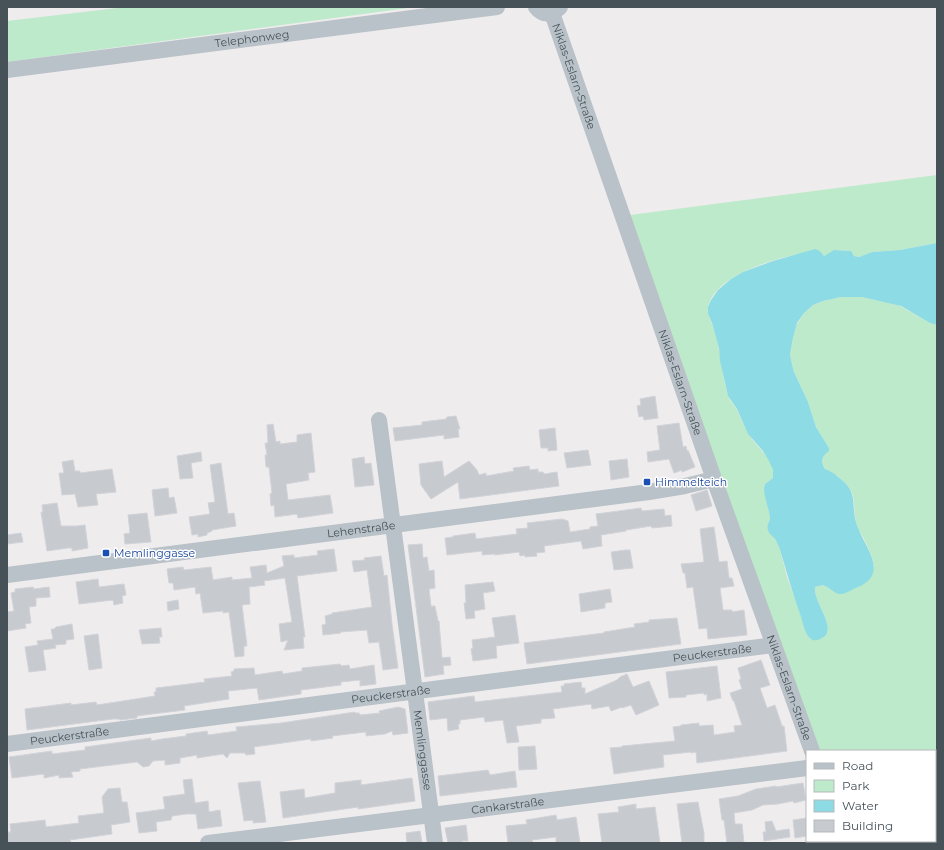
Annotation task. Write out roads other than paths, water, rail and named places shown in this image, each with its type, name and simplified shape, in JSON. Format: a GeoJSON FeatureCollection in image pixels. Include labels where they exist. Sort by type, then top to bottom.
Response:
{"type":"FeatureCollection","features":[{"type":"Feature","properties":{"kind":"street","name":"Telephonweg"},"geometry":{"type":"LineString","coordinates":[[7,70],[497,7]]}},
{"type":"Feature","properties":{"kind":"street"},"geometry":{"type":"LineString","coordinates":[[536,7],[543,13],[556,10]]}},
{"type":"Feature","properties":{"kind":"street","name":"Niklas-Eslarn-Straße"},"geometry":{"type":"LineString","coordinates":[[556,10],[714,479],[812,750]]}},
{"type":"Feature","properties":{"kind":"street","name":"Memlinggasse"},"geometry":{"type":"LineString","coordinates":[[379,420],[435,843]]}},
{"type":"Feature","properties":{"kind":"street","name":"Lehenstraße"},"geometry":{"type":"LineString","coordinates":[[7,574],[649,492],[714,479]]}},
{"type":"Feature","properties":{"kind":"street","name":"Peuckerstraße"},"geometry":{"type":"LineString","coordinates":[[7,744],[415,690],[774,645]]}},
{"type":"Feature","properties":{"kind":"street","name":"Cankarstraße"},"geometry":{"type":"LineString","coordinates":[[208,843],[806,768]]}},
{"type":"Feature","properties":{"kind":"water"},"geometry":{"type":"Polygon","coordinates":[[[937,243],[937,325],[930,323],[901,306],[862,297],[841,297],[813,305],[804,313],[797,323],[790,354],[794,372],[808,402],[816,427],[829,448],[829,451],[823,457],[822,461],[825,469],[835,474],[850,489],[858,528],[870,552],[874,568],[872,575],[867,582],[842,594],[836,593],[823,585],[815,587],[817,599],[826,619],[827,631],[825,636],[822,638],[813,640],[807,635],[804,629],[779,546],[769,533],[768,525],[770,518],[764,488],[765,484],[773,478],[773,470],[763,451],[748,434],[737,409],[728,396],[720,361],[719,348],[708,314],[708,307],[718,290],[731,279],[743,272],[773,261],[815,249],[820,251],[824,256],[834,250],[851,251],[854,256],[859,257],[872,252],[900,250],[937,243]]]}},
{"type":"Feature","properties":{"kind":"place","name":"Himmelteich"},"geometry":{"type":"Point","coordinates":[647,482]}},
{"type":"Feature","properties":{"kind":"place","name":"Memlinggasse"},"geometry":{"type":"Point","coordinates":[106,553]}}]}
